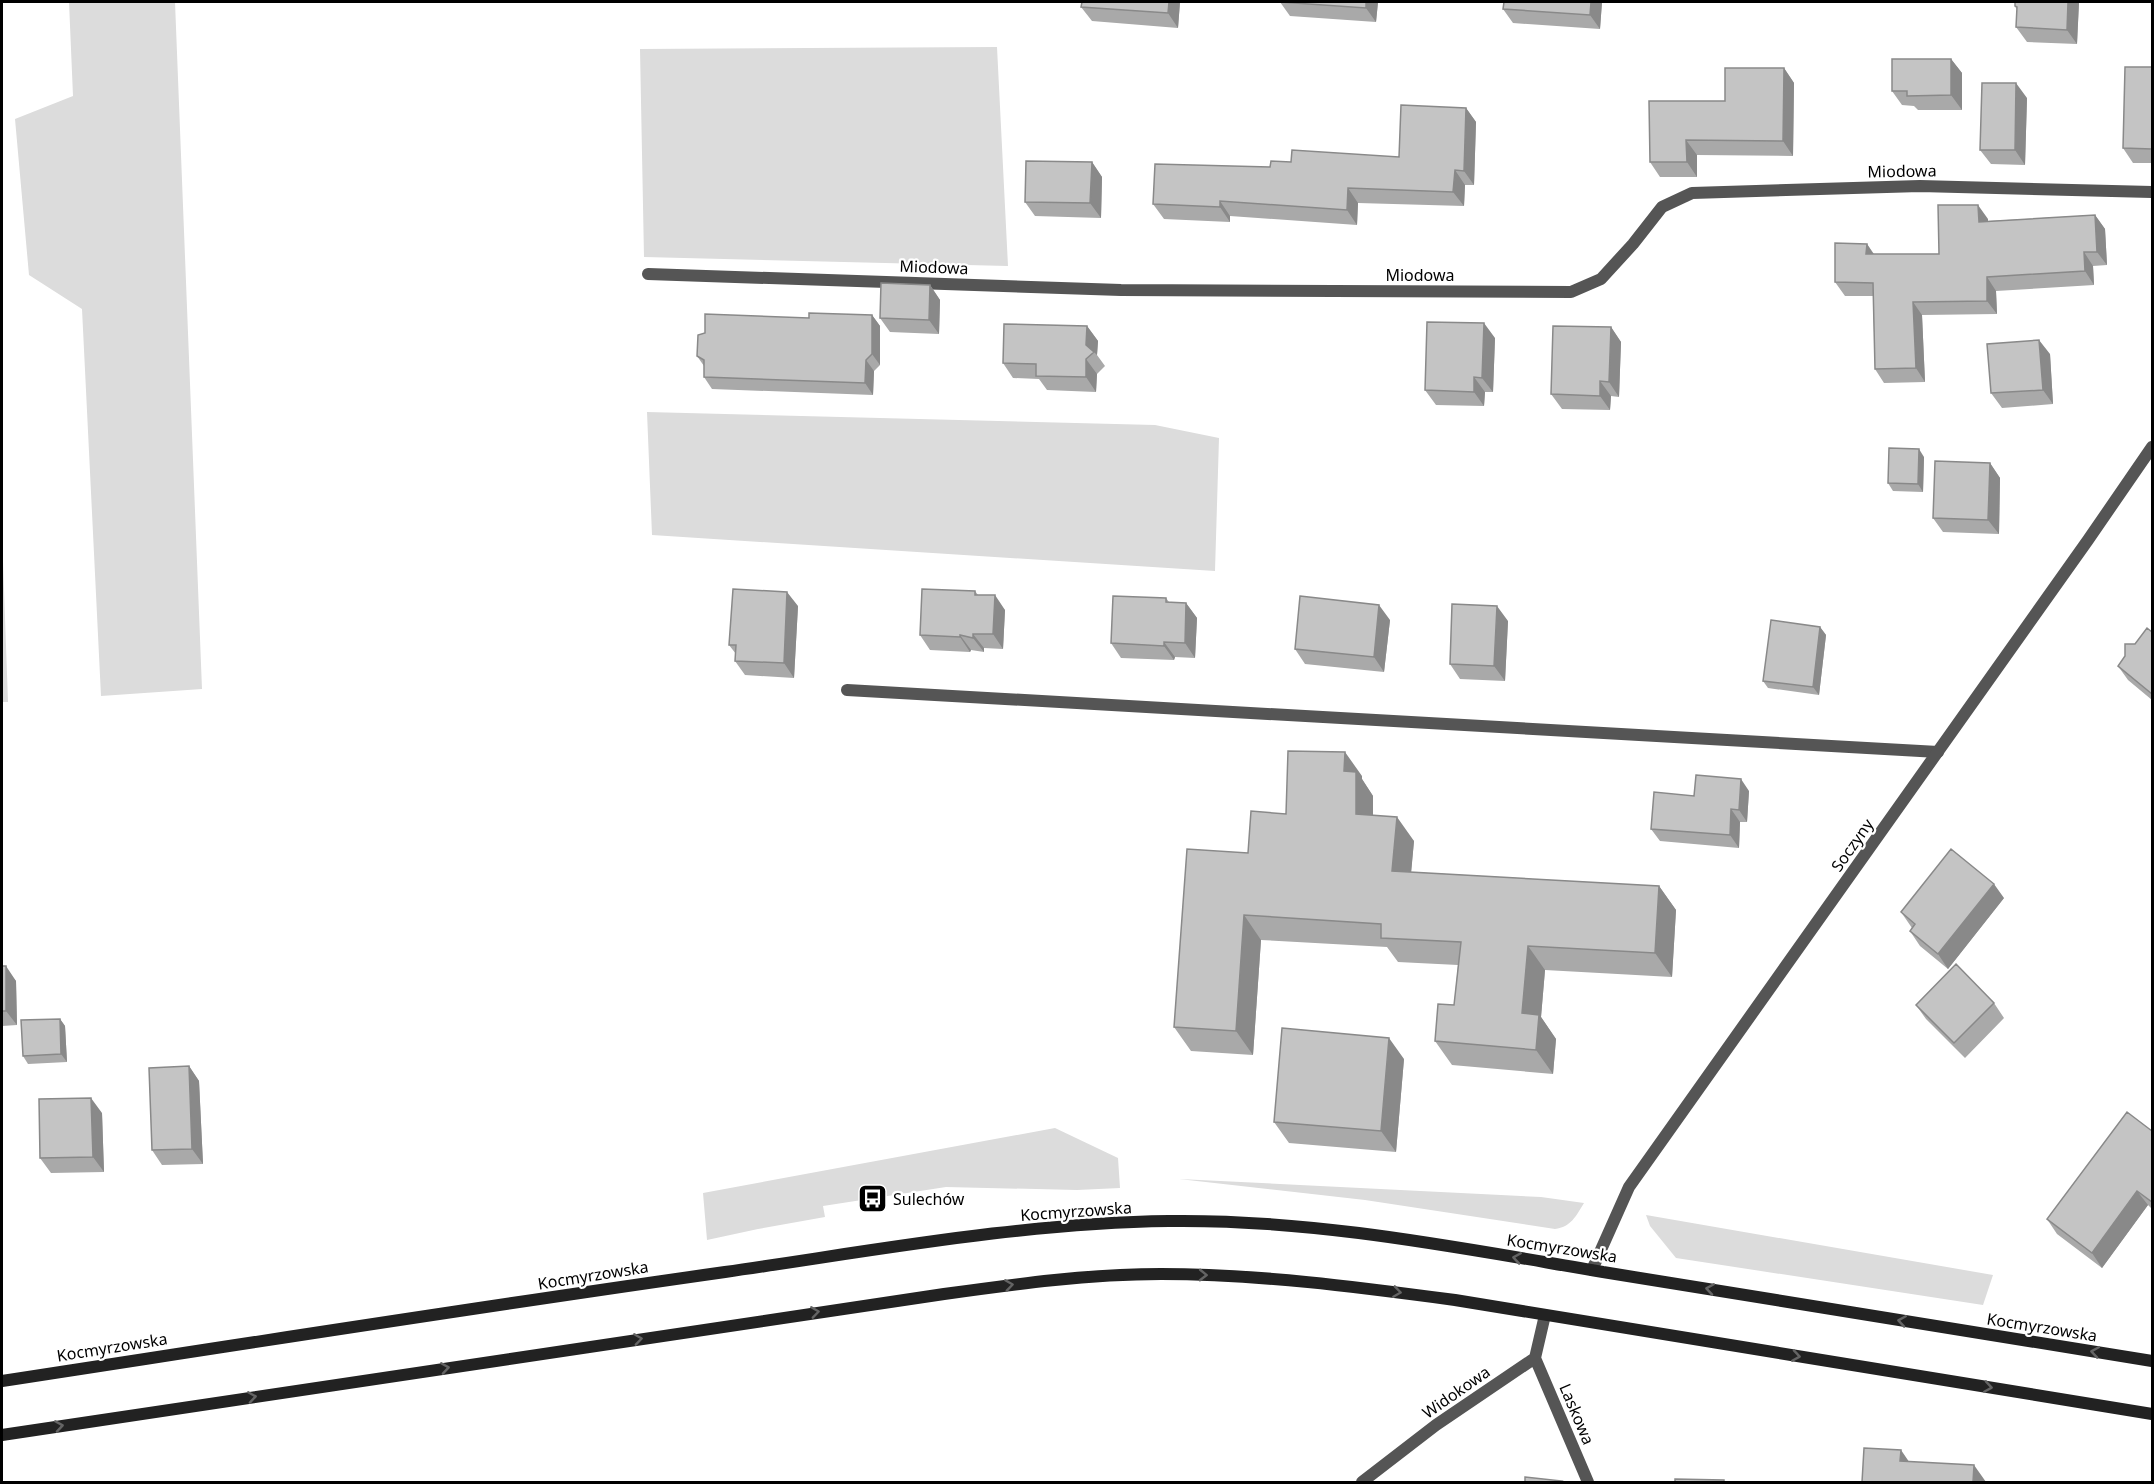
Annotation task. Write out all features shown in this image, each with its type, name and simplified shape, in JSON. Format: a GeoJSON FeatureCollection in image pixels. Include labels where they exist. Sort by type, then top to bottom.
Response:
{"type":"FeatureCollection","features":[{"type":"Feature","properties":{"kind":"main road","name":"Kocmyrzowska"},"geometry":{"type":"LineString","coordinates":[[2,1381],[962,1238],[1087,1224],[1174,1221],[1314,1228],[1474,1251],[2152,1361]]}},
{"type":"Feature","properties":{"kind":"main road"},"geometry":{"type":"LineString","coordinates":[[2,1435],[711,1329],[758,1320],[1035,1282],[1160,1274],[1244,1276],[1371,1288],[2152,1414]]}},
{"type":"Feature","properties":{"kind":"street","name":"Miodowa"},"geometry":{"type":"LineString","coordinates":[[648,274],[1120,290],[1571,292],[1600,279],[1633,244],[1662,207],[1692,194],[1920,186],[2152,192]]}},
{"type":"Feature","properties":{"kind":"street","name":"Soczyny"},"geometry":{"type":"LineString","coordinates":[[1592,1270],[1629,1187],[2152,447]]}},
{"type":"Feature","properties":{"kind":"street"},"geometry":{"type":"LineString","coordinates":[[847,690],[1938,752]]}},
{"type":"Feature","properties":{"kind":"street"},"geometry":{"type":"LineString","coordinates":[[1535,1358],[1545,1315]]}},
{"type":"Feature","properties":{"kind":"street","name":"Widokowa"},"geometry":{"type":"LineString","coordinates":[[1362,1482],[1436,1425],[1535,1358]]}},
{"type":"Feature","properties":{"kind":"street","name":"Laskowa"},"geometry":{"type":"LineString","coordinates":[[1535,1358],[1588,1482]]}},
{"type":"Feature","properties":{"kind":"shaded area"},"geometry":{"type":"Polygon","coordinates":[[[69,2],[175,2],[202,689],[101,696],[82,309],[29,275],[15,119],[73,96],[69,2]]]}},
{"type":"Feature","properties":{"kind":"shaded area"},"geometry":{"type":"Polygon","coordinates":[[[997,47],[1008,266],[644,257],[640,49],[997,47]]]}},
{"type":"Feature","properties":{"kind":"shaded area"},"geometry":{"type":"Polygon","coordinates":[[[647,412],[1155,425],[1219,438],[1215,571],[652,535],[647,412]]]}},
{"type":"Feature","properties":{"kind":"shaded area"},"geometry":{"type":"Polygon","coordinates":[[[2,533],[8,702],[2,702],[2,533]]]}},
{"type":"Feature","properties":{"kind":"shaded area"},"geometry":{"type":"Polygon","coordinates":[[[1055,1128],[1118,1158],[1120,1188],[1077,1190],[946,1187],[823,1206],[825,1217],[707,1240],[703,1193],[1055,1128]]]}},
{"type":"Feature","properties":{"kind":"shaded area"},"geometry":{"type":"Polygon","coordinates":[[[1179,1179],[1541,1197],[1584,1203],[1569,1223],[1555,1229],[1365,1200],[1179,1179]]]}},
{"type":"Feature","properties":{"kind":"shaded area"},"geometry":{"type":"Polygon","coordinates":[[[1646,1215],[1993,1275],[1983,1305],[1676,1258],[1650,1226],[1646,1215]]]}},
{"type":"Feature","properties":{"kind":"building"},"geometry":{"type":"Polygon","coordinates":[[[1082,2],[1169,2],[1168,13],[1081,7],[1082,2]]]}},
{"type":"Feature","properties":{"kind":"building"},"geometry":{"type":"Polygon","coordinates":[[[1280,2],[1366,2],[1366,8],[1280,2]]]}},
{"type":"Feature","properties":{"kind":"building"},"geometry":{"type":"Polygon","coordinates":[[[1504,2],[1591,2],[1590,15],[1503,9],[1504,2]]]}},
{"type":"Feature","properties":{"kind":"building"},"geometry":{"type":"Polygon","coordinates":[[[2015,2],[2068,2],[2067,30],[2016,27],[2015,2]]]}},
{"type":"Feature","properties":{"kind":"building"},"geometry":{"type":"Polygon","coordinates":[[[1892,59],[1951,59],[1951,95],[1907,96],[1907,91],[1892,91],[1892,59]]]}},
{"type":"Feature","properties":{"kind":"building"},"geometry":{"type":"Polygon","coordinates":[[[2125,67],[2152,67],[2152,149],[2123,148],[2125,67]]]}},
{"type":"Feature","properties":{"kind":"building"},"geometry":{"type":"Polygon","coordinates":[[[1725,68],[1784,68],[1783,141],[1686,140],[1687,162],[1650,162],[1649,101],[1725,101],[1725,68]]]}},
{"type":"Feature","properties":{"kind":"building"},"geometry":{"type":"Polygon","coordinates":[[[1982,83],[2016,83],[2015,150],[1980,150],[1982,83]]]}},
{"type":"Feature","properties":{"kind":"building"},"geometry":{"type":"Polygon","coordinates":[[[1401,105],[1466,108],[1464,171],[1455,170],[1453,192],[1348,188],[1347,210],[1220,201],[1220,207],[1153,204],[1155,164],[1270,167],[1271,161],[1291,162],[1292,150],[1399,157],[1401,105]]]}},
{"type":"Feature","properties":{"kind":"building"},"geometry":{"type":"Polygon","coordinates":[[[1026,161],[1092,162],[1090,203],[1025,202],[1026,161]]]}},
{"type":"Feature","properties":{"kind":"building"},"geometry":{"type":"Polygon","coordinates":[[[1938,205],[1978,205],[1979,222],[2095,215],[2097,252],[2084,252],[2085,271],[1987,277],[1987,301],[1913,302],[1916,368],[1875,369],[1873,283],[1835,282],[1835,243],[1867,244],[1866,254],[1939,254],[1938,205]]]}},
{"type":"Feature","properties":{"kind":"building"},"geometry":{"type":"Polygon","coordinates":[[[881,283],[930,285],[929,320],[880,318],[881,283]]]}},
{"type":"Feature","properties":{"kind":"building"},"geometry":{"type":"Polygon","coordinates":[[[809,313],[872,315],[872,354],[866,360],[865,383],[704,377],[704,360],[697,356],[698,335],[705,333],[705,314],[809,318],[809,313]]]}},
{"type":"Feature","properties":{"kind":"building"},"geometry":{"type":"Polygon","coordinates":[[[1427,322],[1484,323],[1482,378],[1474,377],[1474,392],[1425,390],[1427,322]]]}},
{"type":"Feature","properties":{"kind":"building"},"geometry":{"type":"Polygon","coordinates":[[[1004,324],[1087,326],[1086,345],[1094,352],[1086,359],[1086,377],[1036,376],[1036,364],[1003,363],[1004,324]]]}},
{"type":"Feature","properties":{"kind":"building"},"geometry":{"type":"Polygon","coordinates":[[[1553,326],[1611,327],[1609,382],[1600,381],[1600,396],[1551,394],[1553,326]]]}},
{"type":"Feature","properties":{"kind":"building"},"geometry":{"type":"Polygon","coordinates":[[[2039,340],[2043,390],[1991,393],[1987,344],[2039,340]]]}},
{"type":"Feature","properties":{"kind":"building"},"geometry":{"type":"Polygon","coordinates":[[[1889,448],[1919,449],[1918,484],[1888,483],[1889,448]]]}},
{"type":"Feature","properties":{"kind":"building"},"geometry":{"type":"Polygon","coordinates":[[[1935,461],[1990,463],[1988,520],[1933,518],[1935,461]]]}},
{"type":"Feature","properties":{"kind":"building"},"geometry":{"type":"Polygon","coordinates":[[[733,589],[787,592],[784,663],[735,661],[736,645],[729,645],[733,589]]]}},
{"type":"Feature","properties":{"kind":"building"},"geometry":{"type":"Polygon","coordinates":[[[922,589],[975,591],[975,595],[995,595],[993,634],[973,634],[973,638],[960,635],[960,637],[920,635],[922,589]]]}},
{"type":"Feature","properties":{"kind":"building"},"geometry":{"type":"Polygon","coordinates":[[[1113,596],[1166,598],[1166,602],[1186,603],[1185,643],[1164,642],[1164,646],[1111,643],[1113,596]]]}},
{"type":"Feature","properties":{"kind":"building"},"geometry":{"type":"Polygon","coordinates":[[[1300,596],[1379,605],[1374,657],[1295,649],[1300,596]]]}},
{"type":"Feature","properties":{"kind":"building"},"geometry":{"type":"Polygon","coordinates":[[[1452,604],[1497,606],[1494,666],[1450,664],[1452,604]]]}},
{"type":"Feature","properties":{"kind":"building"},"geometry":{"type":"Polygon","coordinates":[[[1771,620],[1820,627],[1813,687],[1763,681],[1771,620]]]}},
{"type":"Feature","properties":{"kind":"building"},"geometry":{"type":"Polygon","coordinates":[[[2147,628],[2152,632],[2152,694],[2118,666],[2125,656],[2125,644],[2135,644],[2147,628]]]}},
{"type":"Feature","properties":{"kind":"building"},"geometry":{"type":"Polygon","coordinates":[[[1288,751],[1345,752],[1344,771],[1356,772],[1356,814],[1397,817],[1392,871],[1659,886],[1655,953],[1528,946],[1522,1013],[1539,1015],[1536,1050],[1435,1041],[1438,1004],[1454,1005],[1461,942],[1381,938],[1381,924],[1244,915],[1236,1031],[1174,1027],[1187,849],[1248,853],[1251,811],[1286,814],[1288,751]]]}},
{"type":"Feature","properties":{"kind":"building"},"geometry":{"type":"Polygon","coordinates":[[[1696,775],[1741,779],[1739,810],[1731,809],[1730,835],[1651,829],[1654,792],[1694,796],[1696,775]]]}},
{"type":"Feature","properties":{"kind":"building"},"geometry":{"type":"Polygon","coordinates":[[[1951,849],[1994,884],[1938,954],[1910,931],[1915,924],[1901,912],[1951,849]]]}},
{"type":"Feature","properties":{"kind":"building"},"geometry":{"type":"Polygon","coordinates":[[[1956,964],[1994,1003],[1954,1043],[1916,1005],[1956,964]]]}},
{"type":"Feature","properties":{"kind":"building"},"geometry":{"type":"Polygon","coordinates":[[[2,966],[6,966],[6,1011],[2,1011],[2,966]]]}},
{"type":"Feature","properties":{"kind":"building"},"geometry":{"type":"Polygon","coordinates":[[[60,1019],[61,1054],[23,1056],[21,1020],[60,1019]]]}},
{"type":"Feature","properties":{"kind":"building"},"geometry":{"type":"Polygon","coordinates":[[[1282,1028],[1389,1038],[1381,1131],[1274,1122],[1282,1028]]]}},
{"type":"Feature","properties":{"kind":"building"},"geometry":{"type":"Polygon","coordinates":[[[189,1066],[192,1149],[152,1150],[149,1068],[189,1066]]]}},
{"type":"Feature","properties":{"kind":"building"},"geometry":{"type":"Polygon","coordinates":[[[91,1098],[93,1157],[40,1158],[39,1099],[91,1098]]]}},
{"type":"Feature","properties":{"kind":"building"},"geometry":{"type":"Polygon","coordinates":[[[2127,1112],[2152,1131],[2152,1202],[2137,1191],[2092,1253],[2047,1219],[2127,1112]]]}},
{"type":"Feature","properties":{"kind":"building"},"geometry":{"type":"Polygon","coordinates":[[[1864,1448],[1901,1450],[1900,1461],[1974,1465],[1973,1482],[1862,1482],[1864,1448]]]}},
{"type":"Feature","properties":{"kind":"building"},"geometry":{"type":"Polygon","coordinates":[[[1525,1477],[1562,1481],[1525,1482],[1525,1477]]]}},
{"type":"Feature","properties":{"kind":"building"},"geometry":{"type":"Polygon","coordinates":[[[1675,1479],[1724,1480],[1724,1482],[1675,1482],[1675,1479]]]}},
{"type":"Feature","properties":{"kind":"place","name":"Sulechów"},"geometry":{"type":"Point","coordinates":[872,1199]}}]}
